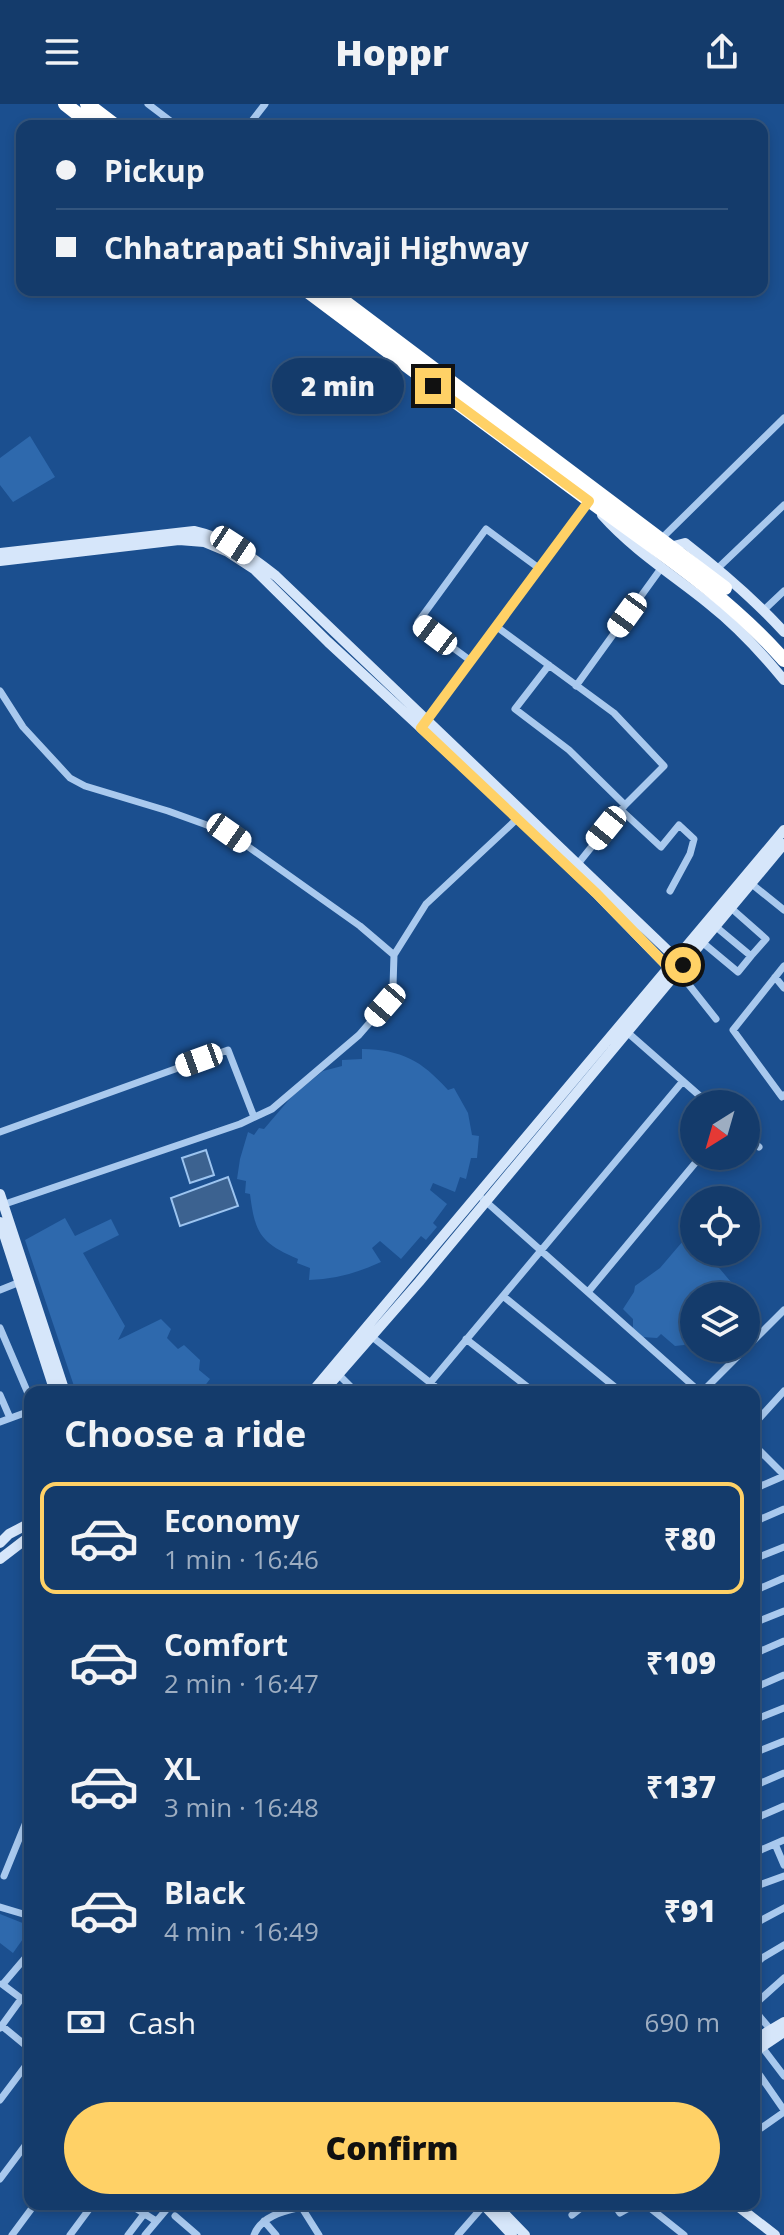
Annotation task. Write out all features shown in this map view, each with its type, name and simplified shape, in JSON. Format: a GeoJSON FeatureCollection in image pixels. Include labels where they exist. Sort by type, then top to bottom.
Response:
{"type":"FeatureCollection","features":[{"type":"Feature","properties":{"kind":"highway"},"geometry":{"type":"LineString","coordinates":[[65,104],[85,120]]}},
{"type":"Feature","properties":{"kind":"highway"},"geometry":{"type":"LineString","coordinates":[[87,104],[108,120]]}},
{"type":"Feature","properties":{"kind":"highway"},"geometry":{"type":"LineString","coordinates":[[314,296],[717,593],[784,660]]}},
{"type":"Feature","properties":{"kind":"highway"},"geometry":{"type":"LineString","coordinates":[[337,296],[720,583],[784,647]]}},
{"type":"Feature","properties":{"kind":"street"},"geometry":{"type":"LineString","coordinates":[[148,104],[169,120]]}},
{"type":"Feature","properties":{"kind":"street"},"geometry":{"type":"LineString","coordinates":[[253,120],[265,104]]}},
{"type":"Feature","properties":{"kind":"street"},"geometry":{"type":"LineString","coordinates":[[671,547],[784,418]]}},
{"type":"Feature","properties":{"kind":"street"},"geometry":{"type":"LineString","coordinates":[[423,724],[589,501],[620,535],[753,643],[784,680]]}},
{"type":"Feature","properties":{"kind":"street"},"geometry":{"type":"LineString","coordinates":[[718,568],[784,505]]}},
{"type":"Feature","properties":{"kind":"street"},"geometry":{"type":"LineString","coordinates":[[471,661],[418,622],[477,540],[486,529],[540,569]]}},
{"type":"Feature","properties":{"kind":"street"},"geometry":{"type":"LineString","coordinates":[[0,561],[194,531],[213,535],[233,545],[337,632],[423,724],[518,818],[677,967]]}},
{"type":"Feature","properties":{"kind":"street"},"geometry":{"type":"LineString","coordinates":[[671,547],[685,543],[718,568],[784,632]]}},
{"type":"Feature","properties":{"kind":"street"},"geometry":{"type":"LineString","coordinates":[[0,553],[78,547]]}},
{"type":"Feature","properties":{"kind":"street"},"geometry":{"type":"LineString","coordinates":[[576,686],[662,567]]}},
{"type":"Feature","properties":{"kind":"street"},"geometry":{"type":"LineString","coordinates":[[764,610],[784,591]]}},
{"type":"Feature","properties":{"kind":"street"},"geometry":{"type":"LineString","coordinates":[[497,627],[614,713],[664,766],[623,807],[577,865]]}},
{"type":"Feature","properties":{"kind":"street"},"geometry":{"type":"LineString","coordinates":[[549,665],[515,709],[569,750],[661,847],[679,825],[694,839],[690,854],[670,891]]}},
{"type":"Feature","properties":{"kind":"street"},"geometry":{"type":"LineString","coordinates":[[0,691],[23,727],[70,778],[85,786],[229,833],[360,926],[394,955]]}},
{"type":"Feature","properties":{"kind":"street"},"geometry":{"type":"LineString","coordinates":[[423,724],[577,865],[677,967],[716,1019]]}},
{"type":"Feature","properties":{"kind":"street"},"geometry":{"type":"LineString","coordinates":[[53,1386],[1,1201],[240,1124],[272,1109],[359,1035],[385,1005],[393,986],[394,955],[426,904],[518,818]]}},
{"type":"Feature","properties":{"kind":"street"},"geometry":{"type":"LineString","coordinates":[[317,1386],[627,1032],[677,967],[731,908],[784,830]]}},
{"type":"Feature","properties":{"kind":"street"},"geometry":{"type":"LineString","coordinates":[[329,1386],[748,881],[784,844]]}},
{"type":"Feature","properties":{"kind":"street"},"geometry":{"type":"LineString","coordinates":[[748,881],[784,910]]}},
{"type":"Feature","properties":{"kind":"street"},"geometry":{"type":"LineString","coordinates":[[702,942],[738,972],[766,939],[731,908]]}},
{"type":"Feature","properties":{"kind":"street"},"geometry":{"type":"LineString","coordinates":[[715,926],[751,956]]}},
{"type":"Feature","properties":{"kind":"street"},"geometry":{"type":"LineString","coordinates":[[784,966],[733,1030],[782,1097],[784,1095]]}},
{"type":"Feature","properties":{"kind":"street"},"geometry":{"type":"LineString","coordinates":[[775,977],[784,988]]}},
{"type":"Feature","properties":{"kind":"street"},"geometry":{"type":"LineString","coordinates":[[627,1032],[693,1090]]}},
{"type":"Feature","properties":{"kind":"street"},"geometry":{"type":"LineString","coordinates":[[0,1132],[228,1050],[254,1117]]}},
{"type":"Feature","properties":{"kind":"street"},"geometry":{"type":"LineString","coordinates":[[430,1383],[683,1081]]}},
{"type":"Feature","properties":{"kind":"street"},"geometry":{"type":"LineString","coordinates":[[588,1292],[689,1170]]}},
{"type":"Feature","properties":{"kind":"street"},"geometry":{"type":"LineString","coordinates":[[482,1198],[694,1386]]}},
{"type":"Feature","properties":{"kind":"street"},"geometry":{"type":"LineString","coordinates":[[0,1222],[5,1253],[24,1281],[63,1386]]}},
{"type":"Feature","properties":{"kind":"street"},"geometry":{"type":"LineString","coordinates":[[0,1290],[24,1281]]}},
{"type":"Feature","properties":{"kind":"street"},"geometry":{"type":"LineString","coordinates":[[503,1296],[614,1386]]}},
{"type":"Feature","properties":{"kind":"street"},"geometry":{"type":"LineString","coordinates":[[707,1386],[784,1310]]}},
{"type":"Feature","properties":{"kind":"street"},"geometry":{"type":"LineString","coordinates":[[0,1328],[25,1386]]}},
{"type":"Feature","properties":{"kind":"street"},"geometry":{"type":"LineString","coordinates":[[371,1336],[434,1386]]}},
{"type":"Feature","properties":{"kind":"street"},"geometry":{"type":"LineString","coordinates":[[466,1339],[526,1386]]}},
{"type":"Feature","properties":{"kind":"street"},"geometry":{"type":"LineString","coordinates":[[339,1375],[350,1386]]}},
{"type":"Feature","properties":{"kind":"street"},"geometry":{"type":"LineString","coordinates":[[760,1417],[784,1391]]}},
{"type":"Feature","properties":{"kind":"street"},"geometry":{"type":"LineString","coordinates":[[0,1395],[10,1418]]}},
{"type":"Feature","properties":{"kind":"street"},"geometry":{"type":"LineString","coordinates":[[0,1422],[24,1413]]}},
{"type":"Feature","properties":{"kind":"street"},"geometry":{"type":"LineString","coordinates":[[760,1451],[784,1475],[760,1486]]}},
{"type":"Feature","properties":{"kind":"street"},"geometry":{"type":"LineString","coordinates":[[760,1519],[784,1509]]}},
{"type":"Feature","properties":{"kind":"street"},"geometry":{"type":"LineString","coordinates":[[0,1543],[24,1526]]}},
{"type":"Feature","properties":{"kind":"street"},"geometry":{"type":"LineString","coordinates":[[0,1559],[24,1541]]}},
{"type":"Feature","properties":{"kind":"street"},"geometry":{"type":"LineString","coordinates":[[760,1557],[784,1547]]}},
{"type":"Feature","properties":{"kind":"street"},"geometry":{"type":"LineString","coordinates":[[760,1588],[784,1578]]}},
{"type":"Feature","properties":{"kind":"street"},"geometry":{"type":"LineString","coordinates":[[760,1621],[784,1611]]}},
{"type":"Feature","properties":{"kind":"street"},"geometry":{"type":"LineString","coordinates":[[760,1651],[784,1641]]}},
{"type":"Feature","properties":{"kind":"street"},"geometry":{"type":"LineString","coordinates":[[760,1685],[784,1675]]}},
{"type":"Feature","properties":{"kind":"street"},"geometry":{"type":"LineString","coordinates":[[760,1718],[784,1708]]}},
{"type":"Feature","properties":{"kind":"street"},"geometry":{"type":"LineString","coordinates":[[760,1751],[784,1741]]}},
{"type":"Feature","properties":{"kind":"street"},"geometry":{"type":"LineString","coordinates":[[760,1783],[784,1773]]}},
{"type":"Feature","properties":{"kind":"street"},"geometry":{"type":"LineString","coordinates":[[760,1816],[784,1806]]}},
{"type":"Feature","properties":{"kind":"street"},"geometry":{"type":"LineString","coordinates":[[4,1876],[24,1827]]}},
{"type":"Feature","properties":{"kind":"street"},"geometry":{"type":"LineString","coordinates":[[760,1850],[784,1840]]}},
{"type":"Feature","properties":{"kind":"street"},"geometry":{"type":"LineString","coordinates":[[775,1844],[784,1865]]}},
{"type":"Feature","properties":{"kind":"street"},"geometry":{"type":"LineString","coordinates":[[760,1885],[784,1876]]}},
{"type":"Feature","properties":{"kind":"street"},"geometry":{"type":"LineString","coordinates":[[0,1907],[24,1914]]}},
{"type":"Feature","properties":{"kind":"street"},"geometry":{"type":"LineString","coordinates":[[760,1921],[784,1908]]}},
{"type":"Feature","properties":{"kind":"street"},"geometry":{"type":"LineString","coordinates":[[760,1960],[784,1945]]}},
{"type":"Feature","properties":{"kind":"street"},"geometry":{"type":"LineString","coordinates":[[24,1959],[1,1983],[24,2001]]}},
{"type":"Feature","properties":{"kind":"street"},"geometry":{"type":"LineString","coordinates":[[760,2002],[784,1978]]}},
{"type":"Feature","properties":{"kind":"street"},"geometry":{"type":"LineString","coordinates":[[21,1999],[1,2027],[24,2044]]}},
{"type":"Feature","properties":{"kind":"street"},"geometry":{"type":"LineString","coordinates":[[760,2016],[771,2030]]}},
{"type":"Feature","properties":{"kind":"street"},"geometry":{"type":"LineString","coordinates":[[760,2043],[784,2022]]}},
{"type":"Feature","properties":{"kind":"street"},"geometry":{"type":"LineString","coordinates":[[760,2044],[784,2032]]}},
{"type":"Feature","properties":{"kind":"street"},"geometry":{"type":"LineString","coordinates":[[760,2049],[784,2076]]}},
{"type":"Feature","properties":{"kind":"street"},"geometry":{"type":"LineString","coordinates":[[0,2100],[24,2068]]}},
{"type":"Feature","properties":{"kind":"street"},"geometry":{"type":"LineString","coordinates":[[760,2077],[782,2113],[784,2125]]}},
{"type":"Feature","properties":{"kind":"street"},"geometry":{"type":"LineString","coordinates":[[760,2129],[782,2113]]}},
{"type":"Feature","properties":{"kind":"street"},"geometry":{"type":"LineString","coordinates":[[0,2179],[24,2147]]}},
{"type":"Feature","properties":{"kind":"street"},"geometry":{"type":"LineString","coordinates":[[12,2235],[31,2210]]}},
{"type":"Feature","properties":{"kind":"street"},"geometry":{"type":"LineString","coordinates":[[70,2235],[89,2210]]}},
{"type":"Feature","properties":{"kind":"street"},"geometry":{"type":"LineString","coordinates":[[138,2210],[156,2221]]}},
{"type":"Feature","properties":{"kind":"street"},"geometry":{"type":"LineString","coordinates":[[145,2235],[166,2210]]}},
{"type":"Feature","properties":{"kind":"street"},"geometry":{"type":"LineString","coordinates":[[254,2235],[258,2225],[264,2221],[296,2210]]}},
{"type":"Feature","properties":{"kind":"street"},"geometry":{"type":"LineString","coordinates":[[303,2210],[319,2235]]}},
{"type":"Feature","properties":{"kind":"street"},"geometry":{"type":"LineString","coordinates":[[458,2235],[481,2210]]}},
{"type":"Feature","properties":{"kind":"street"},"geometry":{"type":"LineString","coordinates":[[492,2210],[512,2235]]}},
{"type":"Feature","properties":{"kind":"street"},"geometry":{"type":"LineString","coordinates":[[494,2210],[525,2235]]}},
{"type":"Feature","properties":{"kind":"street"},"geometry":{"type":"LineString","coordinates":[[572,2215],[578,2210]]}},
{"type":"Feature","properties":{"kind":"street"},"geometry":{"type":"LineString","coordinates":[[653,2210],[684,2235]]}},
{"type":"Feature","properties":{"kind":"street"},"geometry":{"type":"LineString","coordinates":[[743,2210],[775,2235]]}},
{"type":"Feature","properties":{"kind":"street"},"geometry":{"type":"LineString","coordinates":[[128,2235],[144,2214]]}},
{"type":"Feature","properties":{"kind":"street"},"geometry":{"type":"LineString","coordinates":[[175,2216],[195,2234]]}},
{"type":"Feature","properties":{"kind":"street"},"geometry":{"type":"LineString","coordinates":[[264,2221],[276,2235]]}},
{"type":"Feature","properties":{"kind":"shaded area"},"geometry":{"type":"Polygon","coordinates":[[[30,436],[55,477],[13,502],[0,485],[0,458],[30,436]]]}},
{"type":"Feature","properties":{"kind":"shaded area"},"geometry":{"type":"Polygon","coordinates":[[[362,1049],[389,1052],[410,1059],[429,1071],[448,1090],[454,1088],[468,1113],[472,1135],[479,1136],[477,1158],[471,1158],[466,1179],[460,1177],[455,1192],[433,1183],[430,1190],[447,1204],[433,1223],[437,1227],[426,1240],[421,1236],[401,1259],[380,1241],[372,1248],[381,1262],[346,1275],[309,1280],[310,1268],[297,1263],[298,1259],[276,1248],[262,1236],[254,1219],[250,1194],[245,1193],[246,1181],[237,1179],[240,1159],[248,1132],[254,1135],[259,1128],[264,1129],[293,1095],[323,1071],[342,1066],[342,1060],[362,1059],[362,1049]]]}},
{"type":"Feature","properties":{"kind":"shaded area"},"geometry":{"type":"Polygon","coordinates":[[[206,1150],[214,1175],[190,1183],[182,1158],[206,1150]]]}},
{"type":"Feature","properties":{"kind":"shaded area"},"geometry":{"type":"Polygon","coordinates":[[[228,1177],[238,1206],[180,1226],[171,1198],[228,1177]]]}},
{"type":"Feature","properties":{"kind":"shaded area"},"geometry":{"type":"Polygon","coordinates":[[[65,1218],[75,1236],[111,1219],[119,1235],[83,1253],[125,1326],[118,1340],[161,1319],[171,1329],[167,1338],[178,1349],[184,1345],[200,1360],[199,1370],[210,1379],[205,1386],[74,1386],[25,1240],[65,1218]]]}},
{"type":"Feature","properties":{"kind":"shaded area"},"geometry":{"type":"Polygon","coordinates":[[[680,1245],[680,1266],[717,1266],[731,1282],[680,1282],[680,1345],[675,1346],[661,1334],[657,1338],[642,1337],[633,1329],[633,1319],[623,1309],[635,1286],[660,1268],[680,1245]]]}},
{"type":"Feature","properties":{"kind":"shaded area"},"geometry":{"type":"Polygon","coordinates":[[[0,1914],[24,1924],[24,1937],[13,1953],[0,1943],[0,1914]]]}},
{"type":"Feature","properties":{"kind":"route"},"geometry":{"type":"LineString","coordinates":[[433,386],[589,501],[421,728],[597,894],[675,974],[683,965]]}}]}
